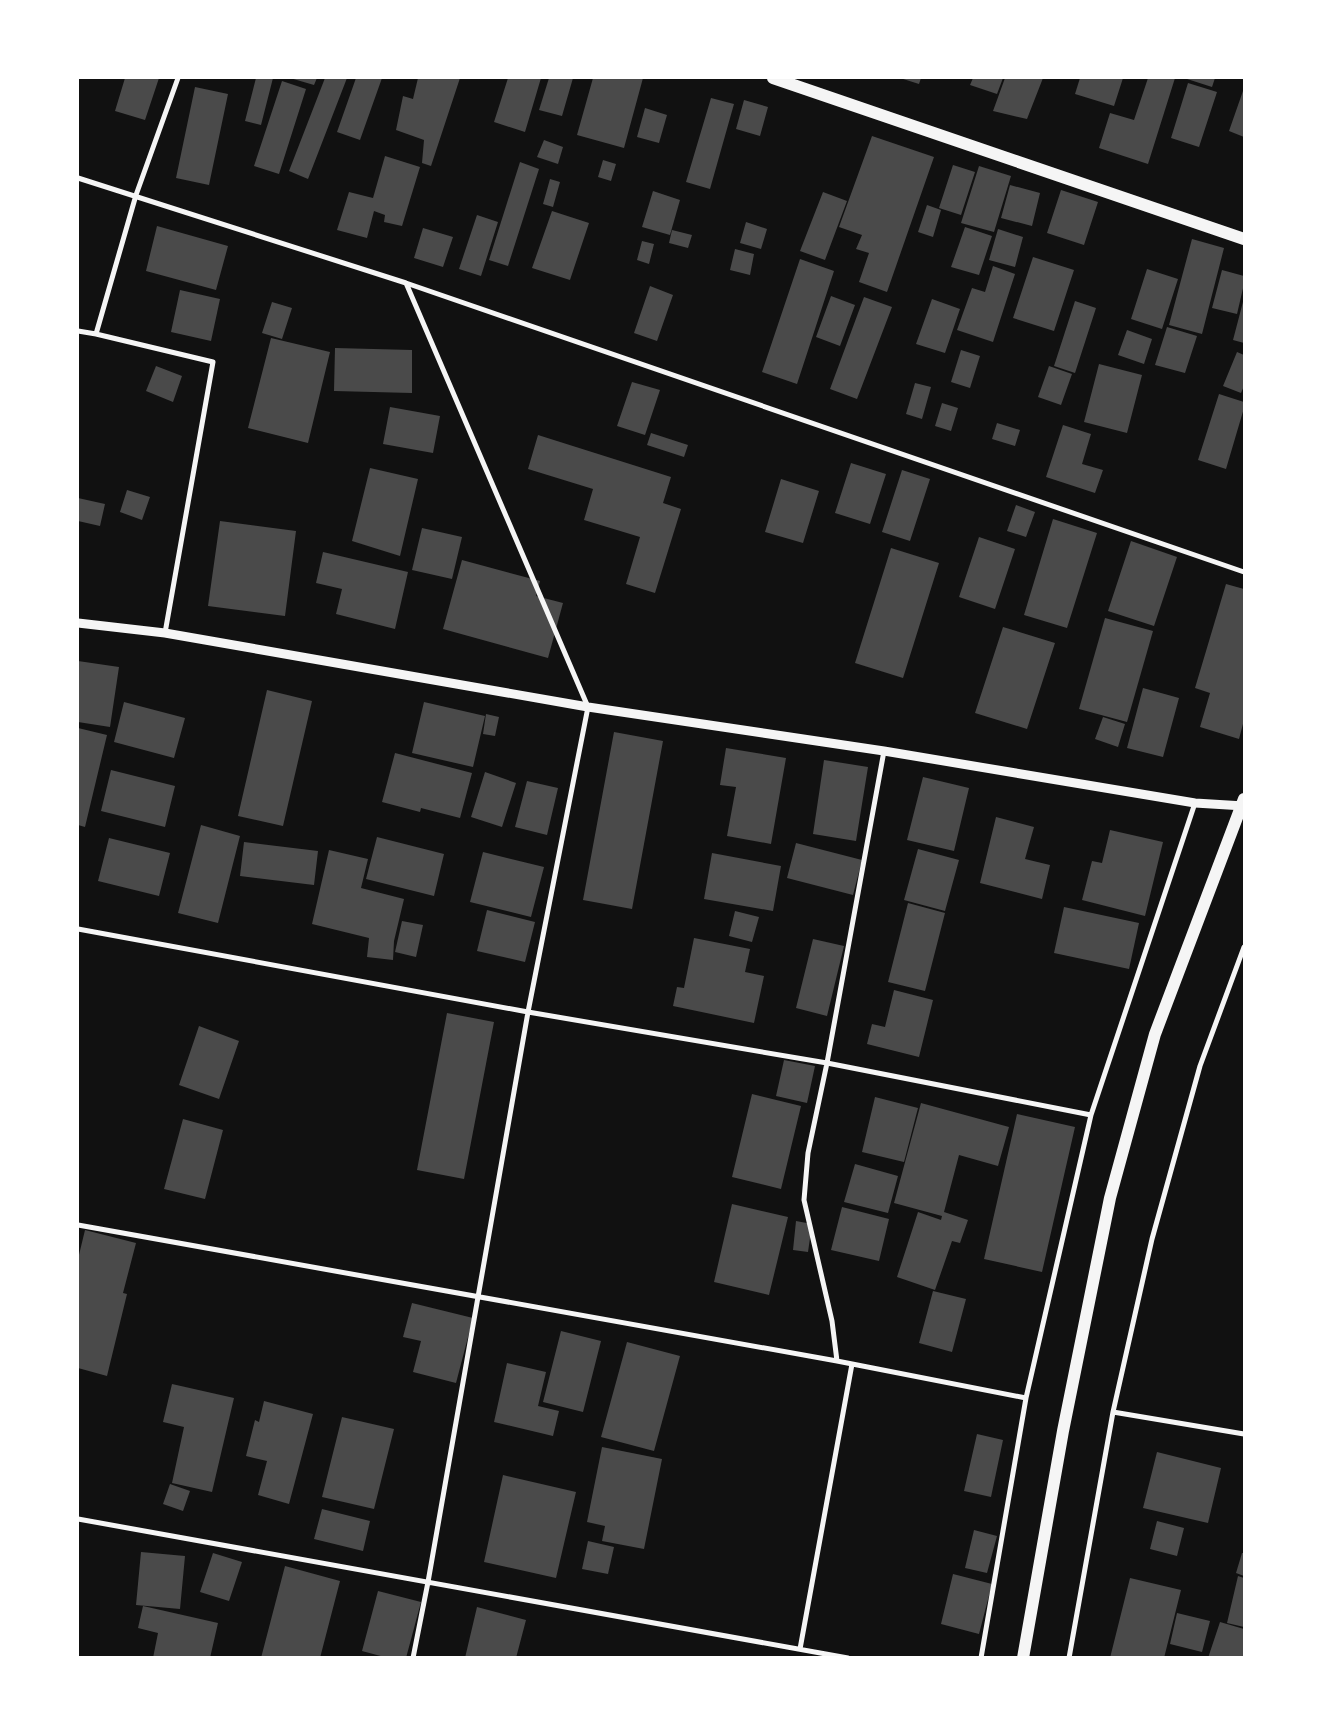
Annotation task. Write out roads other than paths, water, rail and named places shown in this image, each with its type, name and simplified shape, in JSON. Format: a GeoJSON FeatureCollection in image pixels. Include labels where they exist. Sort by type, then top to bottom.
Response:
{"type":"FeatureCollection","features":[{"type":"Feature","properties":{"kind":"main road"},"geometry":{"type":"LineString","coordinates":[[773,78],[1244,239]]}},
{"type":"Feature","properties":{"kind":"main road"},"geometry":{"type":"LineString","coordinates":[[1023,1658],[1063,1430],[1110,1198],[1155,1034],[1244,803]]}},
{"type":"Feature","properties":{"kind":"street"},"geometry":{"type":"LineString","coordinates":[[96,334],[136,195],[178,78]]}},
{"type":"Feature","properties":{"kind":"street"},"geometry":{"type":"LineString","coordinates":[[78,178],[406,283],[1244,572]]}},
{"type":"Feature","properties":{"kind":"street"},"geometry":{"type":"LineString","coordinates":[[406,283],[588,707],[528,1012],[413,1658]]}},
{"type":"Feature","properties":{"kind":"street"},"geometry":{"type":"LineString","coordinates":[[78,331],[213,362],[165,633]]}},
{"type":"Feature","properties":{"kind":"street"},"geometry":{"type":"LineString","coordinates":[[78,623],[165,633],[588,707],[884,751],[1195,803],[1244,803]]}},
{"type":"Feature","properties":{"kind":"street"},"geometry":{"type":"LineString","coordinates":[[837,1361],[832,1320],[804,1200],[808,1153],[827,1063],[884,751]]}},
{"type":"Feature","properties":{"kind":"street"},"geometry":{"type":"LineString","coordinates":[[981,1658],[1026,1398],[1091,1115],[1195,803]]}},
{"type":"Feature","properties":{"kind":"street"},"geometry":{"type":"LineString","coordinates":[[78,929],[528,1012],[827,1063],[1091,1115]]}},
{"type":"Feature","properties":{"kind":"street"},"geometry":{"type":"LineString","coordinates":[[1070,1658],[1113,1412],[1152,1239],[1200,1066],[1244,948]]}},
{"type":"Feature","properties":{"kind":"street"},"geometry":{"type":"LineString","coordinates":[[78,1226],[837,1361],[1026,1398]]}},
{"type":"Feature","properties":{"kind":"street"},"geometry":{"type":"LineString","coordinates":[[800,1649],[852,1364]]}},
{"type":"Feature","properties":{"kind":"street"},"geometry":{"type":"LineString","coordinates":[[1113,1412],[1244,1434]]}},
{"type":"Feature","properties":{"kind":"street"},"geometry":{"type":"LineString","coordinates":[[78,1519],[848,1658]]}}]}
